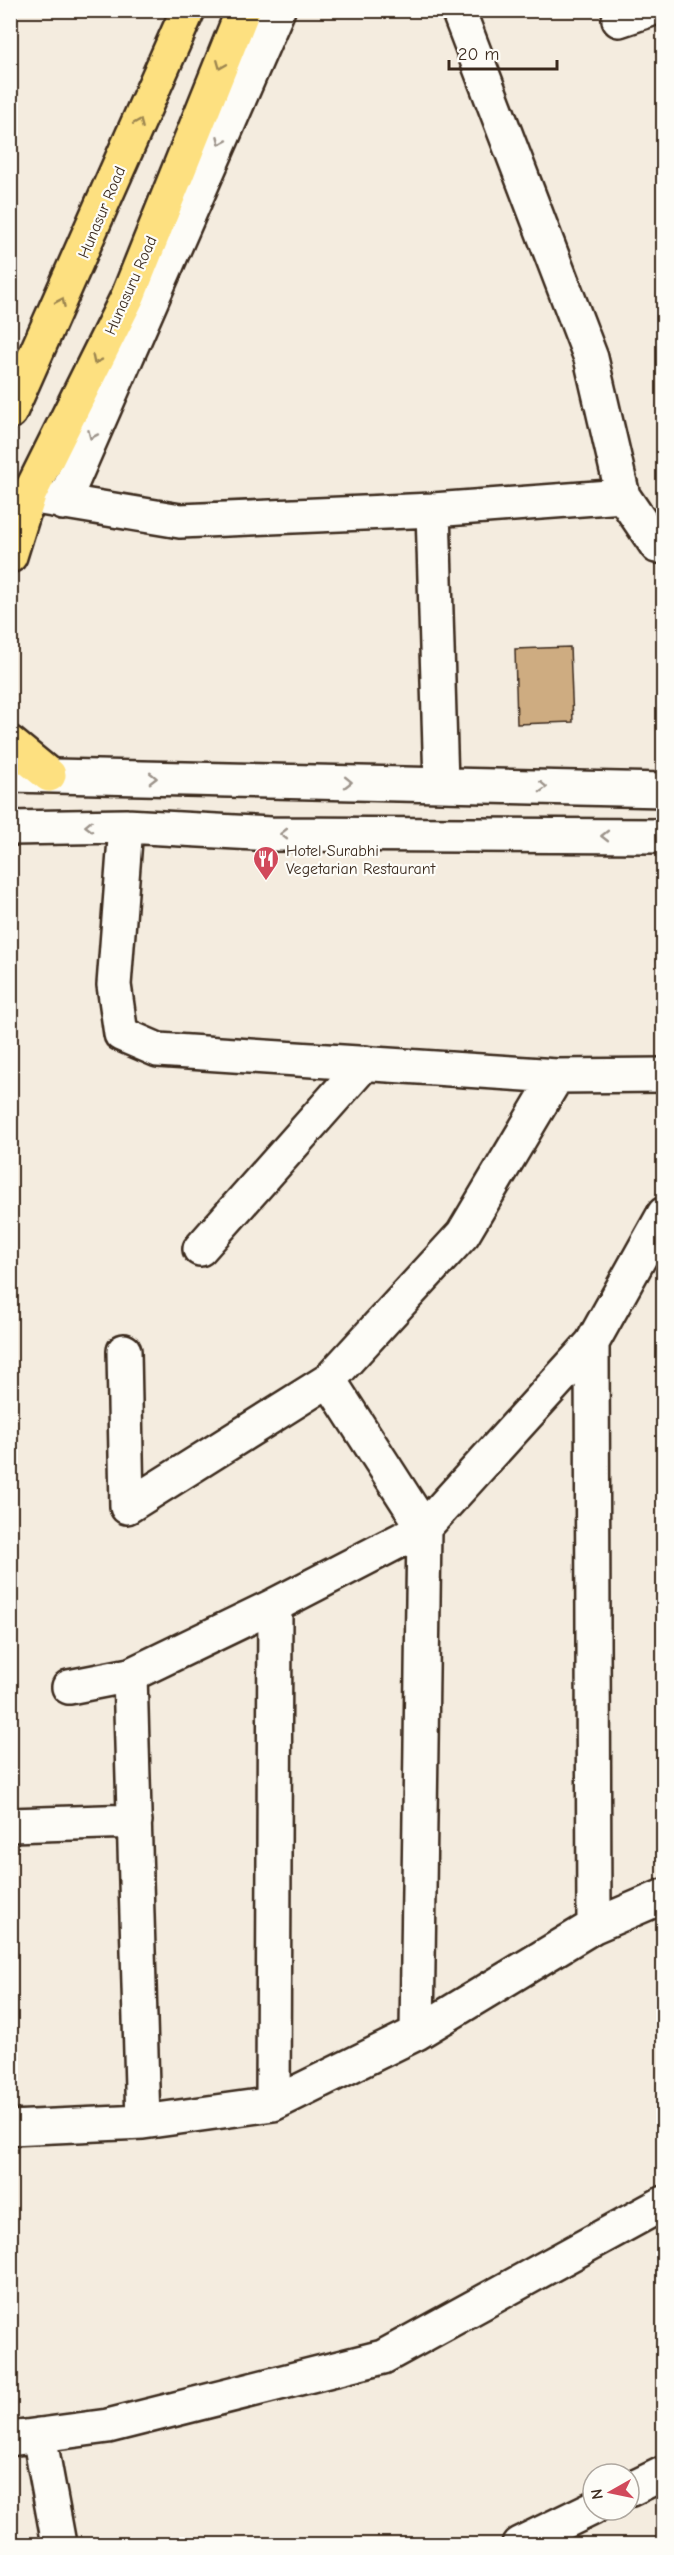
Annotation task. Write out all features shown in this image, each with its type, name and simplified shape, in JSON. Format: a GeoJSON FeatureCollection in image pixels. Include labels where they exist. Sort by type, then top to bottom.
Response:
{"type":"FeatureCollection","features":[{"type":"Feature","properties":{"kind":"highway","name":"Hunasur Road"},"geometry":{"type":"LineString","coordinates":[[10,412],[188,10]]}},
{"type":"Feature","properties":{"kind":"highway","name":"Hunasuru Road"},"geometry":{"type":"LineString","coordinates":[[10,556],[29,495],[128,296],[243,10]]}},
{"type":"Feature","properties":{"kind":"highway"},"geometry":{"type":"LineString","coordinates":[[10,743],[49,776]]}},
{"type":"Feature","properties":{"kind":"street"},"geometry":{"type":"LineString","coordinates":[[63,502],[278,10]]}},
{"type":"Feature","properties":{"kind":"street"},"geometry":{"type":"LineString","coordinates":[[458,10],[591,358],[623,496],[657,546],[663,545]]}},
{"type":"Feature","properties":{"kind":"street"},"geometry":{"type":"LineString","coordinates":[[618,20],[649,10]]}},
{"type":"Feature","properties":{"kind":"street"},"geometry":{"type":"LineString","coordinates":[[29,495],[180,521],[433,510],[623,496]]}},
{"type":"Feature","properties":{"kind":"street"},"geometry":{"type":"LineString","coordinates":[[433,510],[441,784]]}},
{"type":"Feature","properties":{"kind":"street"},"geometry":{"type":"LineString","coordinates":[[10,774],[663,790]]}},
{"type":"Feature","properties":{"kind":"street"},"geometry":{"type":"LineString","coordinates":[[126,826],[114,985],[121,1034],[158,1050],[557,1076],[663,1075]]}},
{"type":"Feature","properties":{"kind":"street"},"geometry":{"type":"LineString","coordinates":[[10,828],[126,826],[271,834],[663,836]]}},
{"type":"Feature","properties":{"kind":"street"},"geometry":{"type":"LineString","coordinates":[[200,1249],[364,1063]]}},
{"type":"Feature","properties":{"kind":"street"},"geometry":{"type":"LineString","coordinates":[[124,1351],[127,1507],[329,1380],[463,1234],[557,1076]]}},
{"type":"Feature","properties":{"kind":"street"},"geometry":{"type":"LineString","coordinates":[[69,1687],[130,1675],[275,1605],[424,1528],[592,1343],[663,1216]]}},
{"type":"Feature","properties":{"kind":"street"},"geometry":{"type":"LineString","coordinates":[[592,1343],[594,1926]]}},
{"type":"Feature","properties":{"kind":"street"},"geometry":{"type":"LineString","coordinates":[[329,1380],[424,1528],[417,2033]]}},
{"type":"Feature","properties":{"kind":"street"},"geometry":{"type":"LineString","coordinates":[[273,2104],[275,1605]]}},
{"type":"Feature","properties":{"kind":"street"},"geometry":{"type":"LineString","coordinates":[[130,1675],[143,2122]]}},
{"type":"Feature","properties":{"kind":"street"},"geometry":{"type":"LineString","coordinates":[[10,1825],[135,1821]]}},
{"type":"Feature","properties":{"kind":"street"},"geometry":{"type":"LineString","coordinates":[[10,2128],[143,2122],[273,2104],[417,2033],[594,1926],[663,1896]]}},
{"type":"Feature","properties":{"kind":"street"},"geometry":{"type":"LineString","coordinates":[[59,2544],[25,2437],[108,2426],[383,2357],[663,2203]]}},
{"type":"Feature","properties":{"kind":"street"},"geometry":{"type":"LineString","coordinates":[[641,2484],[663,2473]]}},
{"type":"Feature","properties":{"kind":"street"},"geometry":{"type":"LineString","coordinates":[[519,2544],[581,2514]]}},
{"type":"Feature","properties":{"kind":"building"},"geometry":{"type":"Polygon","coordinates":[[[570,647],[573,722],[517,724],[515,649],[570,647]]]}},
{"type":"Feature","properties":{"kind":"place","name":"Hotel Surabhi Vegetarian Restaurant"},"geometry":{"type":"Point","coordinates":[266,882]}}]}
